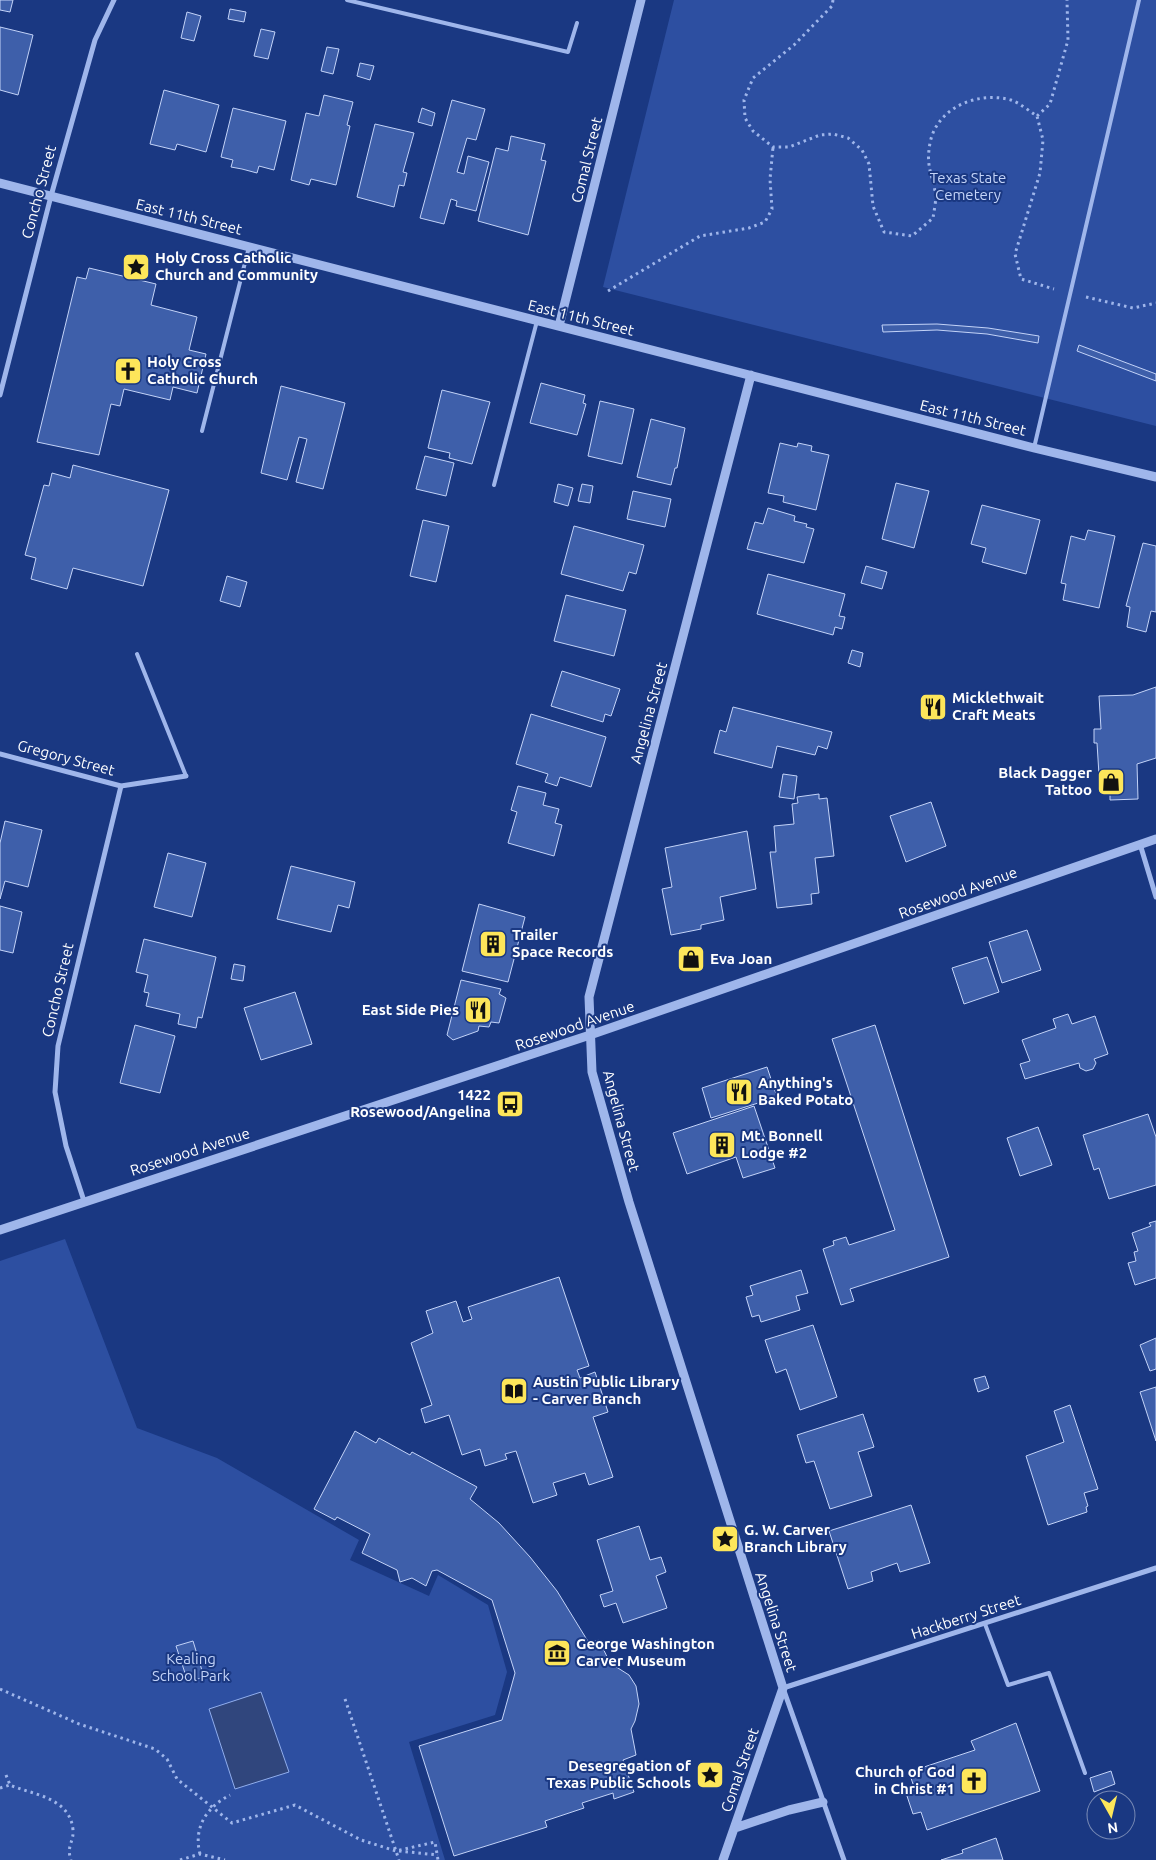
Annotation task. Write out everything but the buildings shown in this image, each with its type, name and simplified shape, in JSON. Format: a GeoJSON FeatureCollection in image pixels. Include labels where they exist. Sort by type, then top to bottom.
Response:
{"type":"FeatureCollection","features":[{"type":"Feature","properties":{"kind":"street","name":"Concho Street"},"geometry":{"type":"LineString","coordinates":[[0,394],[51,196],[95,40],[114,0]]}},
{"type":"Feature","properties":{"kind":"street","name":"Comal Street"},"geometry":{"type":"LineString","coordinates":[[559,326],[641,0]]}},
{"type":"Feature","properties":{"kind":"street","name":"East 11th Street"},"geometry":{"type":"LineString","coordinates":[[0,183],[1034,448],[1156,477]]}},
{"type":"Feature","properties":{"kind":"street","name":"Angelina Street"},"geometry":{"type":"LineString","coordinates":[[751,375],[589,997],[592,1072],[629,1202],[783,1688],[844,1860]]}},
{"type":"Feature","properties":{"kind":"street","name":"Gregory Street"},"geometry":{"type":"LineString","coordinates":[[0,754],[121,786],[186,776]]}},
{"type":"Feature","properties":{"kind":"street","name":"Concho Street"},"geometry":{"type":"LineString","coordinates":[[84,1201],[66,1146],[55,1092],[58,1046],[121,786]]}},
{"type":"Feature","properties":{"kind":"street","name":"Rosewood Avenue"},"geometry":{"type":"LineString","coordinates":[[0,1230],[590,1036],[1156,839]]}},
{"type":"Feature","properties":{"kind":"street"},"geometry":{"type":"LineString","coordinates":[[1140,844],[1156,897]]}},
{"type":"Feature","properties":{"kind":"street","name":"Hackberry Street"},"geometry":{"type":"LineString","coordinates":[[783,1688],[1156,1568]]}},
{"type":"Feature","properties":{"kind":"street","name":"Comal Street"},"geometry":{"type":"LineString","coordinates":[[724,1860],[783,1688]]}},
{"type":"Feature","properties":{"kind":"street"},"geometry":{"type":"LineString","coordinates":[[735,1828],[789,1810],[824,1802]]}},
{"type":"Feature","properties":{"kind":"lane"},"geometry":{"type":"LineString","coordinates":[[347,0],[568,52],[577,23]]}},
{"type":"Feature","properties":{"kind":"lane"},"geometry":{"type":"LineString","coordinates":[[1034,448],[1139,0]]}},
{"type":"Feature","properties":{"kind":"lane"},"geometry":{"type":"LineString","coordinates":[[202,431],[249,247]]}},
{"type":"Feature","properties":{"kind":"lane"},"geometry":{"type":"LineString","coordinates":[[494,484],[537,321]]}},
{"type":"Feature","properties":{"kind":"lane"},"geometry":{"type":"LineString","coordinates":[[137,654],[186,776]]}},
{"type":"Feature","properties":{"kind":"lane"},"geometry":{"type":"LineString","coordinates":[[985,1624],[1008,1685],[1049,1672],[1085,1772]]}},
{"type":"Feature","properties":{"kind":"path"},"geometry":{"type":"LineString","coordinates":[[833,0],[832,6],[794,45],[753,78],[744,100],[745,118],[754,131],[773,147],[789,147],[820,135],[833,134],[848,138],[862,150],[869,164],[873,206],[884,232],[912,236],[934,218],[936,193],[928,170],[930,142],[937,122],[960,104],[989,97],[1013,100],[1037,116],[1043,140],[1040,173],[1015,254],[1020,279],[1134,308],[1156,303]]}},
{"type":"Feature","properties":{"kind":"path"},"geometry":{"type":"LineString","coordinates":[[1037,116],[1050,104],[1068,40],[1067,0]]}},
{"type":"Feature","properties":{"kind":"path"},"geometry":{"type":"LineString","coordinates":[[608,291],[700,236],[750,228],[765,222],[772,209],[770,179],[773,147]]}},
{"type":"Feature","properties":{"kind":"path"},"geometry":{"type":"LineString","coordinates":[[0,1690],[79,1724],[155,1749],[167,1759],[177,1779],[232,1823],[287,1806],[301,1806],[311,1815],[361,1840],[396,1851],[438,1855]]}},
{"type":"Feature","properties":{"kind":"path"},"geometry":{"type":"LineString","coordinates":[[345,1699],[399,1860]]}},
{"type":"Feature","properties":{"kind":"path"},"geometry":{"type":"LineString","coordinates":[[6,1775],[10,1785]]}},
{"type":"Feature","properties":{"kind":"path"},"geometry":{"type":"LineString","coordinates":[[0,1788],[10,1785],[41,1794],[58,1803],[66,1813],[73,1830],[68,1851],[71,1860]]}},
{"type":"Feature","properties":{"kind":"path"},"geometry":{"type":"LineString","coordinates":[[200,1854],[198,1833],[204,1817],[212,1806],[230,1795]]}},
{"type":"Feature","properties":{"kind":"path"},"geometry":{"type":"LineString","coordinates":[[396,1851],[435,1842],[438,1860]]}},
{"type":"Feature","properties":{"kind":"path"},"geometry":{"type":"LineString","coordinates":[[180,1860],[200,1854],[225,1860]]}},
{"type":"Feature","properties":{"kind":"green space","name":"Texas State Cemetery"},"geometry":{"type":"Polygon","coordinates":[[[674,0],[1156,0],[1156,426],[603,287],[674,0]]]}},
{"type":"Feature","properties":{"kind":"green space","name":"Kealing School Park"},"geometry":{"type":"Polygon","coordinates":[[[65,1239],[137,1428],[217,1458],[359,1540],[350,1560],[429,1596],[438,1575],[488,1605],[507,1672],[495,1715],[409,1742],[445,1860],[0,1860],[0,1261],[65,1239]]]}},
{"type":"Feature","properties":{"kind":"shaded area"},"geometry":{"type":"Polygon","coordinates":[[[261,1692],[289,1772],[235,1789],[209,1709],[261,1692]]]}},
{"type":"Feature","properties":{"kind":"place","name":"Holy Cross Catholic Church and Community"},"geometry":{"type":"Point","coordinates":[136,267]}},
{"type":"Feature","properties":{"kind":"place","name":"Holy Cross Catholic Church"},"geometry":{"type":"Point","coordinates":[128,371]}},
{"type":"Feature","properties":{"kind":"place","name":"Micklethwait Craft Meats"},"geometry":{"type":"Point","coordinates":[933,707]}},
{"type":"Feature","properties":{"kind":"place","name":"Black Dagger Tattoo"},"geometry":{"type":"Point","coordinates":[1111,782]}},
{"type":"Feature","properties":{"kind":"place","name":"Trailer Space Records"},"geometry":{"type":"Point","coordinates":[493,944]}},
{"type":"Feature","properties":{"kind":"place","name":"Eva Joan"},"geometry":{"type":"Point","coordinates":[691,959]}},
{"type":"Feature","properties":{"kind":"place","name":"East Side Pies"},"geometry":{"type":"Point","coordinates":[478,1010]}},
{"type":"Feature","properties":{"kind":"place","name":"Anything's Baked Potato"},"geometry":{"type":"Point","coordinates":[739,1092]}},
{"type":"Feature","properties":{"kind":"place","name":"1422 Rosewood/Angelina"},"geometry":{"type":"Point","coordinates":[510,1104]}},
{"type":"Feature","properties":{"kind":"place","name":"Mt. Bonnell Lodge #2"},"geometry":{"type":"Point","coordinates":[722,1145]}},
{"type":"Feature","properties":{"kind":"place","name":"Austin Public Library - Carver Branch"},"geometry":{"type":"Point","coordinates":[514,1391]}},
{"type":"Feature","properties":{"kind":"place","name":"G. W. Carver Branch Library"},"geometry":{"type":"Point","coordinates":[725,1539]}},
{"type":"Feature","properties":{"kind":"place","name":"George Washington Carver Museum"},"geometry":{"type":"Point","coordinates":[557,1653]}},
{"type":"Feature","properties":{"kind":"place","name":"Desegregation of Texas Public Schools"},"geometry":{"type":"Point","coordinates":[710,1775]}},
{"type":"Feature","properties":{"kind":"place","name":"Church of God in Christ #1"},"geometry":{"type":"Point","coordinates":[974,1781]}}]}
